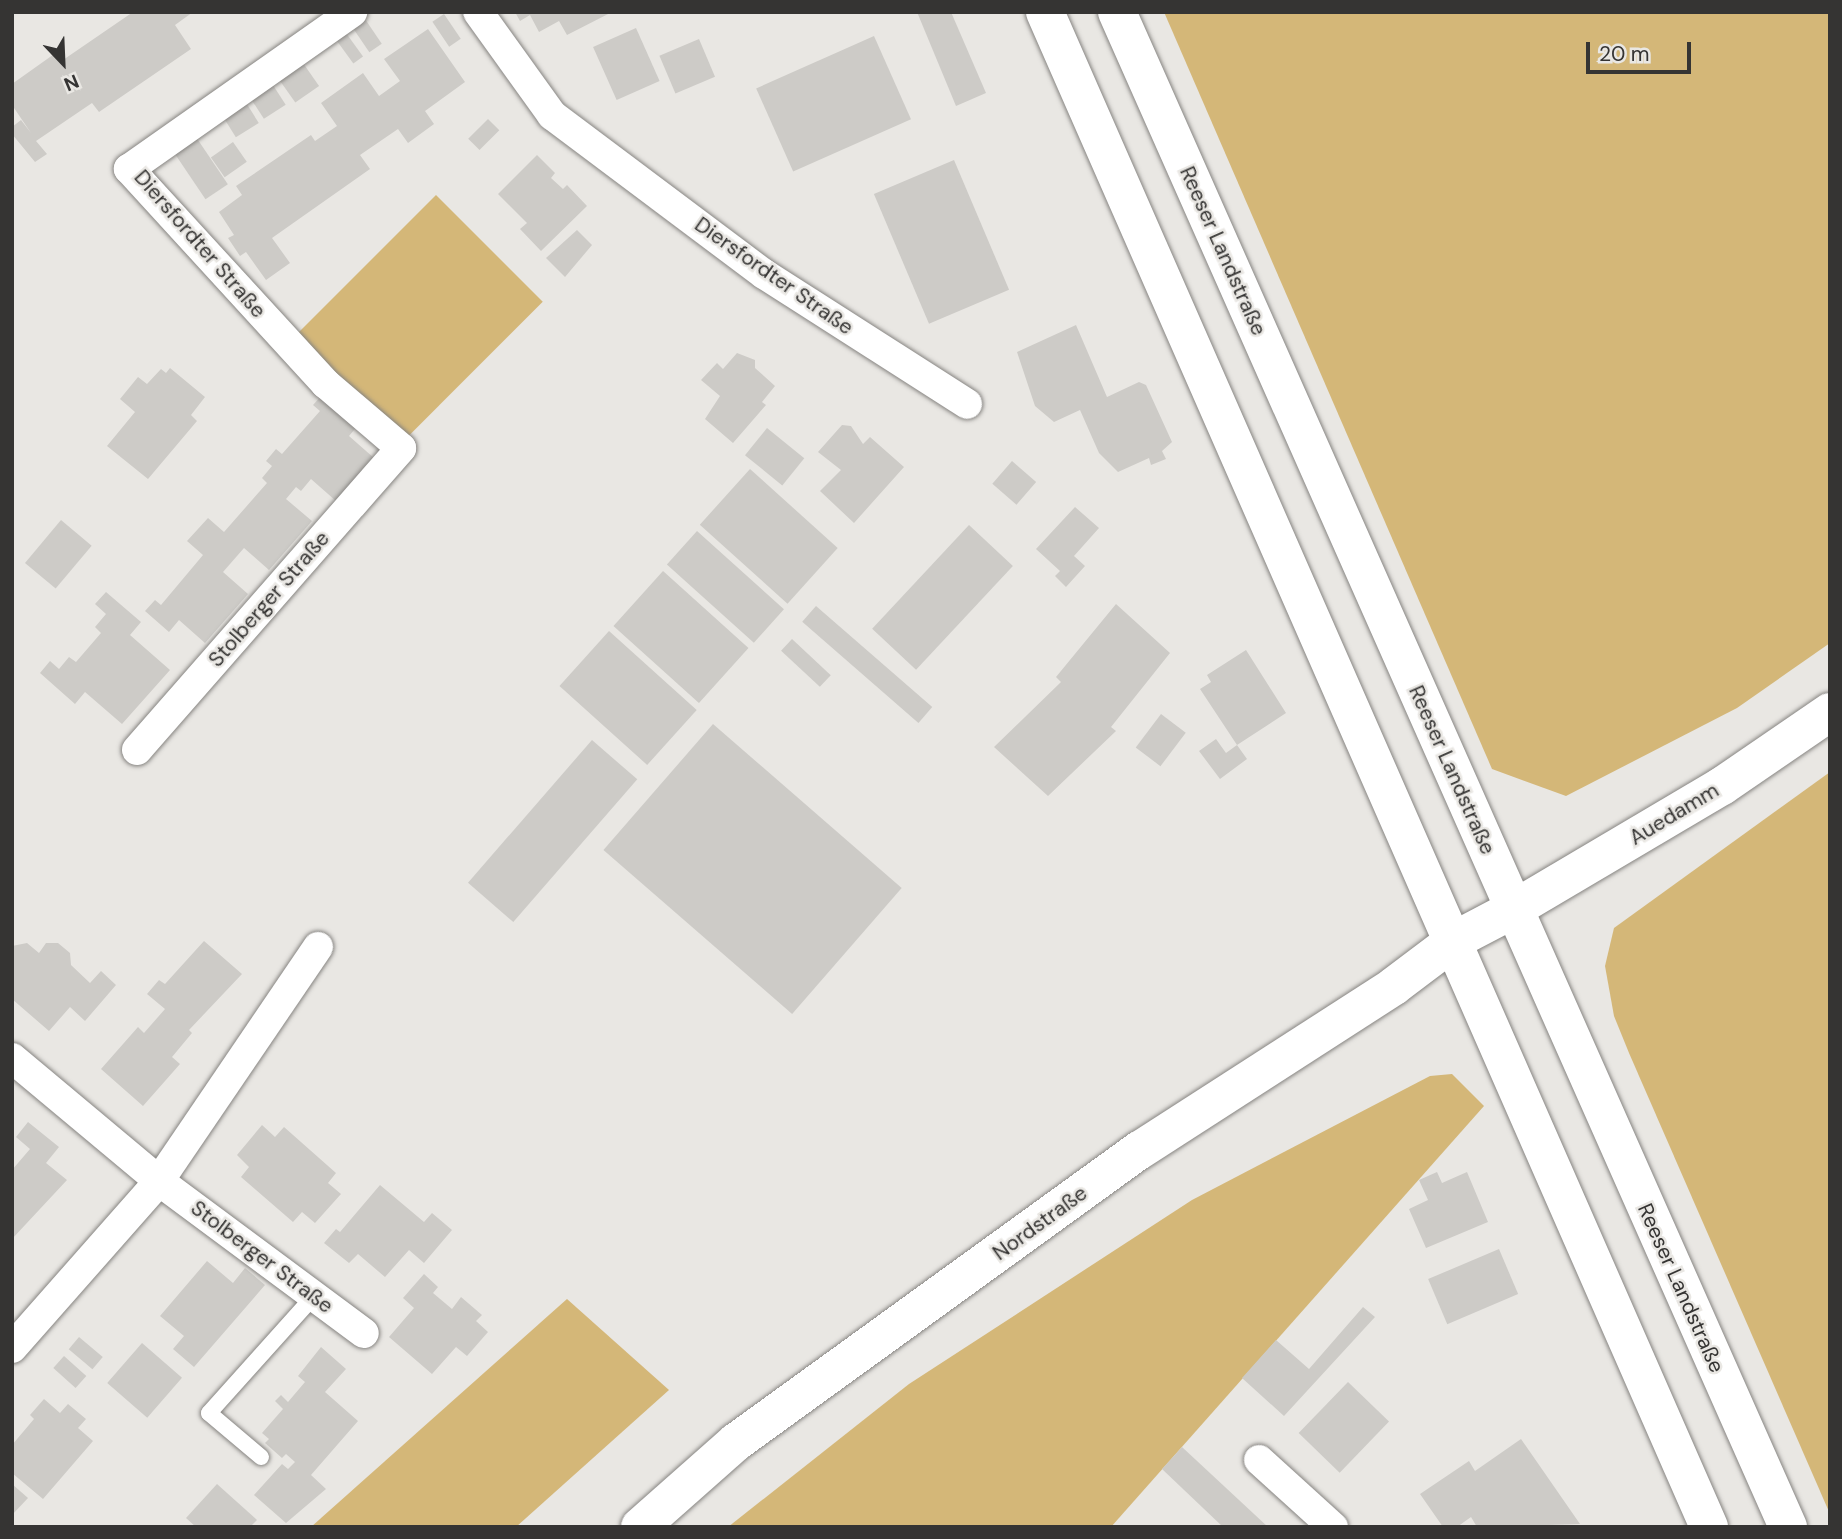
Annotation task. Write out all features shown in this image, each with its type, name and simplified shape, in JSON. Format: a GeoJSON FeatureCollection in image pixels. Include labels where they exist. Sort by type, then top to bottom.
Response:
{"type":"FeatureCollection","features":[{"type":"Feature","properties":{"kind":"main road"},"geometry":{"type":"LineString","coordinates":[[1045,12],[1455,940],[1709,1527]]}},
{"type":"Feature","properties":{"kind":"main road","name":"Reeser Landstraße"},"geometry":{"type":"LineString","coordinates":[[1117,12],[1788,1527]]}},
{"type":"Feature","properties":{"kind":"main road","name":"Auedamm"},"geometry":{"type":"LineString","coordinates":[[1455,940],[1514,909],[1722,786],[1830,712]]}},
{"type":"Feature","properties":{"kind":"main road","name":"Nordstraße"},"geometry":{"type":"LineString","coordinates":[[640,1527],[736,1442],[1128,1158],[1394,986],[1455,940]]}},
{"type":"Feature","properties":{"kind":"street","name":"Diersfordter Straße"},"geometry":{"type":"LineString","coordinates":[[352,12],[129,169],[327,384],[401,447]]}},
{"type":"Feature","properties":{"kind":"street","name":"Diersfordter Straße"},"geometry":{"type":"LineString","coordinates":[[478,12],[552,115],[764,274],[967,404]]}},
{"type":"Feature","properties":{"kind":"street","name":"Stolberger Straße"},"geometry":{"type":"LineString","coordinates":[[137,750],[401,447]]}},
{"type":"Feature","properties":{"kind":"street"},"geometry":{"type":"LineString","coordinates":[[12,1348],[159,1181],[318,947]]}},
{"type":"Feature","properties":{"kind":"street","name":"Stolberger Straße"},"geometry":{"type":"LineString","coordinates":[[12,1058],[159,1181],[364,1333]]}},
{"type":"Feature","properties":{"kind":"street"},"geometry":{"type":"LineString","coordinates":[[1259,1460],[1333,1527]]}},
{"type":"Feature","properties":{"kind":"lane"},"geometry":{"type":"LineString","coordinates":[[261,1457],[209,1413],[314,1296]]}},
{"type":"Feature","properties":{"kind":"shaded area"},"geometry":{"type":"Polygon","coordinates":[[[1164,12],[1830,12],[1830,643],[1737,708],[1566,796],[1492,769],[1164,12]]]}},
{"type":"Feature","properties":{"kind":"shaded area"},"geometry":{"type":"Polygon","coordinates":[[[436,195],[543,302],[402,442],[295,336],[436,195]]]}},
{"type":"Feature","properties":{"kind":"shaded area"},"geometry":{"type":"Polygon","coordinates":[[[1830,772],[1830,1514],[1629,1053],[1614,1016],[1605,966],[1614,928],[1830,772]]]}},
{"type":"Feature","properties":{"kind":"shaded area"},"geometry":{"type":"Polygon","coordinates":[[[1452,1074],[1484,1106],[1111,1527],[728,1527],[909,1384],[1192,1200],[1430,1076],[1452,1074]]]}},
{"type":"Feature","properties":{"kind":"shaded area"},"geometry":{"type":"Polygon","coordinates":[[[567,1299],[669,1390],[516,1527],[311,1527],[567,1299]]]}},
{"type":"Feature","properties":{"kind":"building"},"geometry":{"type":"Polygon","coordinates":[[[133,12],[193,12],[175,25],[191,49],[99,112],[92,103],[36,141],[47,154],[35,162],[12,134],[12,127],[21,120],[31,133],[12,105],[12,84],[57,52],[63,60],[133,12]]]}},
{"type":"Feature","properties":{"kind":"building"},"geometry":{"type":"Polygon","coordinates":[[[515,12],[612,12],[567,35],[559,21],[539,32],[530,15],[520,21],[515,12]]]}},
{"type":"Feature","properties":{"kind":"building"},"geometry":{"type":"Polygon","coordinates":[[[917,12],[951,12],[986,93],[956,106],[917,12]]]}},
{"type":"Feature","properties":{"kind":"building"},"geometry":{"type":"Polygon","coordinates":[[[444,14],[461,39],[449,47],[432,22],[444,14]]]}},
{"type":"Feature","properties":{"kind":"building"},"geometry":{"type":"Polygon","coordinates":[[[365,19],[382,44],[369,52],[353,27],[365,19]]]}},
{"type":"Feature","properties":{"kind":"building"},"geometry":{"type":"Polygon","coordinates":[[[636,28],[660,81],[617,100],[593,47],[636,28]]]}},
{"type":"Feature","properties":{"kind":"building"},"geometry":{"type":"Polygon","coordinates":[[[428,29],[465,82],[425,111],[434,124],[408,143],[398,129],[360,155],[370,169],[272,238],[290,263],[266,280],[246,252],[240,256],[228,238],[234,235],[219,212],[242,195],[236,186],[311,135],[315,141],[337,126],[321,103],[363,73],[379,96],[400,81],[384,59],[428,29]]]}},
{"type":"Feature","properties":{"kind":"building"},"geometry":{"type":"Polygon","coordinates":[[[346,33],[363,56],[353,64],[336,40],[346,33]]]}},
{"type":"Feature","properties":{"kind":"building"},"geometry":{"type":"Polygon","coordinates":[[[874,36],[911,119],[793,172],[756,88],[874,36]]]}},
{"type":"Feature","properties":{"kind":"building"},"geometry":{"type":"Polygon","coordinates":[[[699,39],[715,77],[675,94],[659,56],[699,39]]]}},
{"type":"Feature","properties":{"kind":"building"},"geometry":{"type":"Polygon","coordinates":[[[303,63],[319,86],[295,103],[279,80],[303,63]]]}},
{"type":"Feature","properties":{"kind":"building"},"geometry":{"type":"Polygon","coordinates":[[[271,82],[286,105],[264,119],[249,96],[271,82]]]}},
{"type":"Feature","properties":{"kind":"building"},"geometry":{"type":"Polygon","coordinates":[[[245,101],[259,123],[236,137],[222,115],[245,101]]]}},
{"type":"Feature","properties":{"kind":"building"},"geometry":{"type":"Polygon","coordinates":[[[488,119],[499,130],[480,150],[468,139],[488,119]]]}},
{"type":"Feature","properties":{"kind":"building"},"geometry":{"type":"Polygon","coordinates":[[[196,137],[228,184],[205,199],[174,152],[196,137]]]}},
{"type":"Feature","properties":{"kind":"building"},"geometry":{"type":"Polygon","coordinates":[[[233,142],[247,162],[225,177],[211,157],[233,142]]]}},
{"type":"Feature","properties":{"kind":"building"},"geometry":{"type":"Polygon","coordinates":[[[537,155],[555,173],[551,178],[563,189],[567,185],[587,206],[541,251],[520,229],[527,223],[498,194],[537,155]]]}},
{"type":"Feature","properties":{"kind":"building"},"geometry":{"type":"Polygon","coordinates":[[[954,160],[1009,290],[929,324],[874,194],[954,160]]]}},
{"type":"Feature","properties":{"kind":"building"},"geometry":{"type":"Polygon","coordinates":[[[577,230],[592,245],[565,277],[546,258],[577,230]]]}},
{"type":"Feature","properties":{"kind":"building"},"geometry":{"type":"Polygon","coordinates":[[[1076,325],[1107,397],[1139,382],[1146,385],[1172,442],[1162,451],[1166,459],[1151,465],[1149,458],[1118,472],[1099,453],[1080,410],[1054,422],[1035,406],[1017,352],[1076,325]]]}},
{"type":"Feature","properties":{"kind":"building"},"geometry":{"type":"Polygon","coordinates":[[[737,353],[755,360],[755,368],[775,386],[762,402],[766,405],[733,443],[705,419],[720,396],[701,380],[717,363],[723,369],[737,353]]]}},
{"type":"Feature","properties":{"kind":"building"},"geometry":{"type":"Polygon","coordinates":[[[170,368],[205,397],[191,415],[197,421],[148,479],[107,446],[135,412],[120,399],[138,377],[147,384],[161,369],[166,373],[170,368]]]}},
{"type":"Feature","properties":{"kind":"building"},"geometry":{"type":"Polygon","coordinates":[[[323,394],[359,424],[349,436],[374,458],[336,501],[311,479],[301,491],[296,487],[286,499],[312,521],[269,570],[244,548],[223,572],[248,594],[205,643],[179,620],[169,632],[145,611],[155,600],[161,605],[203,555],[187,541],[208,518],[224,532],[267,483],[262,478],[272,466],[266,461],[276,449],[282,454],[320,411],[313,405],[323,394]]]}},
{"type":"Feature","properties":{"kind":"building"},"geometry":{"type":"Polygon","coordinates":[[[842,425],[851,426],[863,444],[870,437],[904,467],[854,523],[820,491],[841,470],[818,452],[842,425]]]}},
{"type":"Feature","properties":{"kind":"building"},"geometry":{"type":"Polygon","coordinates":[[[767,428],[804,458],[782,485],[745,455],[767,428]]]}},
{"type":"Feature","properties":{"kind":"building"},"geometry":{"type":"Polygon","coordinates":[[[1012,461],[1036,482],[1016,505],[992,484],[1012,461]]]}},
{"type":"Feature","properties":{"kind":"building"},"geometry":{"type":"Polygon","coordinates":[[[750,469],[838,548],[788,604],[700,525],[750,469]]]}},
{"type":"Feature","properties":{"kind":"building"},"geometry":{"type":"Polygon","coordinates":[[[1075,507],[1099,528],[1074,556],[1085,566],[1066,587],[1055,576],[1060,571],[1036,549],[1075,507]]]}},
{"type":"Feature","properties":{"kind":"building"},"geometry":{"type":"Polygon","coordinates":[[[61,520],[92,546],[56,589],[25,563],[61,520]]]}},
{"type":"Feature","properties":{"kind":"building"},"geometry":{"type":"Polygon","coordinates":[[[969,525],[1013,566],[916,670],[872,629],[969,525]]]}},
{"type":"Feature","properties":{"kind":"building"},"geometry":{"type":"Polygon","coordinates":[[[697,531],[784,609],[754,643],[667,564],[697,531]]]}},
{"type":"Feature","properties":{"kind":"building"},"geometry":{"type":"Polygon","coordinates":[[[663,571],[748,648],[699,703],[613,626],[663,571]]]}},
{"type":"Feature","properties":{"kind":"building"},"geometry":{"type":"Polygon","coordinates":[[[106,592],[141,622],[130,635],[170,670],[122,724],[85,692],[75,704],[40,673],[50,661],[59,669],[69,657],[76,662],[101,633],[95,627],[106,614],[95,604],[106,592]]]}},
{"type":"Feature","properties":{"kind":"building"},"geometry":{"type":"Polygon","coordinates":[[[1116,604],[1170,653],[1111,727],[1116,731],[1048,796],[994,747],[1061,682],[1056,677],[1116,604]]]}},
{"type":"Feature","properties":{"kind":"building"},"geometry":{"type":"Polygon","coordinates":[[[816,606],[932,707],[918,723],[802,622],[816,606]]]}},
{"type":"Feature","properties":{"kind":"building"},"geometry":{"type":"Polygon","coordinates":[[[609,631],[697,710],[647,765],[559,686],[609,631]]]}},
{"type":"Feature","properties":{"kind":"building"},"geometry":{"type":"Polygon","coordinates":[[[792,639],[831,675],[820,687],[781,651],[792,639]]]}},
{"type":"Feature","properties":{"kind":"building"},"geometry":{"type":"Polygon","coordinates":[[[1246,650],[1286,713],[1237,745],[1200,689],[1211,682],[1207,675],[1246,650]]]}},
{"type":"Feature","properties":{"kind":"building"},"geometry":{"type":"Polygon","coordinates":[[[1161,714],[1186,733],[1160,766],[1136,748],[1161,714]]]}},
{"type":"Feature","properties":{"kind":"building"},"geometry":{"type":"Polygon","coordinates":[[[713,724],[902,888],[792,1014],[603,850],[713,724]]]}},
{"type":"Feature","properties":{"kind":"building"},"geometry":{"type":"Polygon","coordinates":[[[1216,739],[1226,753],[1237,745],[1247,759],[1220,779],[1199,751],[1216,739]]]}},
{"type":"Feature","properties":{"kind":"building"},"geometry":{"type":"Polygon","coordinates":[[[592,740],[637,779],[513,922],[468,883],[592,740]]]}},
{"type":"Feature","properties":{"kind":"building"},"geometry":{"type":"Polygon","coordinates":[[[204,941],[242,974],[189,1030],[192,1033],[172,1057],[180,1064],[143,1106],[101,1069],[138,1027],[144,1033],[165,1009],[147,994],[159,980],[165,984],[204,941]]]}},
{"type":"Feature","properties":{"kind":"building"},"geometry":{"type":"Polygon","coordinates":[[[27,943],[39,953],[46,943],[58,943],[70,953],[71,965],[90,983],[101,971],[116,985],[85,1021],[70,1007],[49,1031],[12,999],[12,946],[27,943]]]}},
{"type":"Feature","properties":{"kind":"building"},"geometry":{"type":"Polygon","coordinates":[[[28,1122],[59,1147],[46,1163],[67,1180],[12,1239],[12,1170],[30,1149],[16,1137],[28,1122]]]}},
{"type":"Feature","properties":{"kind":"building"},"geometry":{"type":"Polygon","coordinates":[[[262,1125],[275,1137],[284,1127],[336,1173],[328,1183],[341,1194],[315,1223],[302,1212],[293,1222],[241,1177],[249,1167],[237,1155],[262,1125]]]}},
{"type":"Feature","properties":{"kind":"building"},"geometry":{"type":"Polygon","coordinates":[[[1437,1172],[1442,1183],[1467,1172],[1488,1222],[1426,1248],[1409,1209],[1428,1200],[1419,1180],[1437,1172]]]}},
{"type":"Feature","properties":{"kind":"building"},"geometry":{"type":"Polygon","coordinates":[[[380,1185],[424,1222],[432,1213],[452,1230],[424,1263],[409,1250],[385,1277],[358,1254],[349,1263],[324,1243],[336,1229],[340,1232],[380,1185]]]}},
{"type":"Feature","properties":{"kind":"building"},"geometry":{"type":"Polygon","coordinates":[[[1499,1249],[1518,1294],[1447,1324],[1428,1279],[1499,1249]]]}},
{"type":"Feature","properties":{"kind":"building"},"geometry":{"type":"Polygon","coordinates":[[[207,1261],[233,1283],[245,1268],[265,1285],[194,1367],[173,1349],[184,1336],[160,1316],[207,1261]]]}},
{"type":"Feature","properties":{"kind":"building"},"geometry":{"type":"Polygon","coordinates":[[[424,1274],[438,1287],[433,1293],[452,1309],[461,1297],[482,1315],[476,1321],[488,1332],[467,1356],[456,1347],[432,1374],[389,1337],[414,1308],[403,1298],[424,1274]]]}},
{"type":"Feature","properties":{"kind":"building"},"geometry":{"type":"Polygon","coordinates":[[[1363,1307],[1375,1317],[1284,1416],[1242,1378],[1276,1340],[1309,1369],[1363,1307]]]}},
{"type":"Feature","properties":{"kind":"building"},"geometry":{"type":"Polygon","coordinates":[[[79,1337],[103,1357],[92,1369],[69,1349],[79,1337]]]}},
{"type":"Feature","properties":{"kind":"building"},"geometry":{"type":"Polygon","coordinates":[[[142,1343],[182,1378],[147,1418],[107,1383],[142,1343]]]}},
{"type":"Feature","properties":{"kind":"building"},"geometry":{"type":"Polygon","coordinates":[[[321,1347],[346,1369],[325,1392],[358,1421],[311,1475],[326,1489],[286,1523],[254,1495],[282,1464],[288,1469],[295,1462],[286,1454],[282,1458],[265,1443],[269,1439],[262,1433],[283,1409],[275,1401],[281,1395],[288,1402],[305,1382],[298,1376],[321,1347]]]}},
{"type":"Feature","properties":{"kind":"building"},"geometry":{"type":"Polygon","coordinates":[[[64,1356],[86,1376],[76,1388],[53,1368],[64,1356]]]}},
{"type":"Feature","properties":{"kind":"building"},"geometry":{"type":"Polygon","coordinates":[[[1348,1382],[1389,1422],[1340,1473],[1299,1433],[1348,1382]]]}},
{"type":"Feature","properties":{"kind":"building"},"geometry":{"type":"Polygon","coordinates":[[[44,1399],[60,1413],[68,1404],[86,1419],[78,1428],[93,1441],[43,1499],[12,1473],[12,1445],[34,1419],[30,1415],[44,1399]]]}},
{"type":"Feature","properties":{"kind":"building"},"geometry":{"type":"Polygon","coordinates":[[[1521,1439],[1580,1524],[1477,1527],[1471,1517],[1457,1527],[1443,1527],[1420,1494],[1469,1461],[1475,1471],[1521,1439]]]}},
{"type":"Feature","properties":{"kind":"building"},"geometry":{"type":"Polygon","coordinates":[[[1182,1447],[1268,1527],[1223,1527],[1162,1469],[1182,1447]]]}},
{"type":"Feature","properties":{"kind":"building"},"geometry":{"type":"Polygon","coordinates":[[[12,1484],[28,1498],[12,1515],[12,1484]]]}},
{"type":"Feature","properties":{"kind":"building"},"geometry":{"type":"Polygon","coordinates":[[[217,1484],[257,1520],[250,1527],[196,1527],[186,1518],[217,1484]]]}}]}
